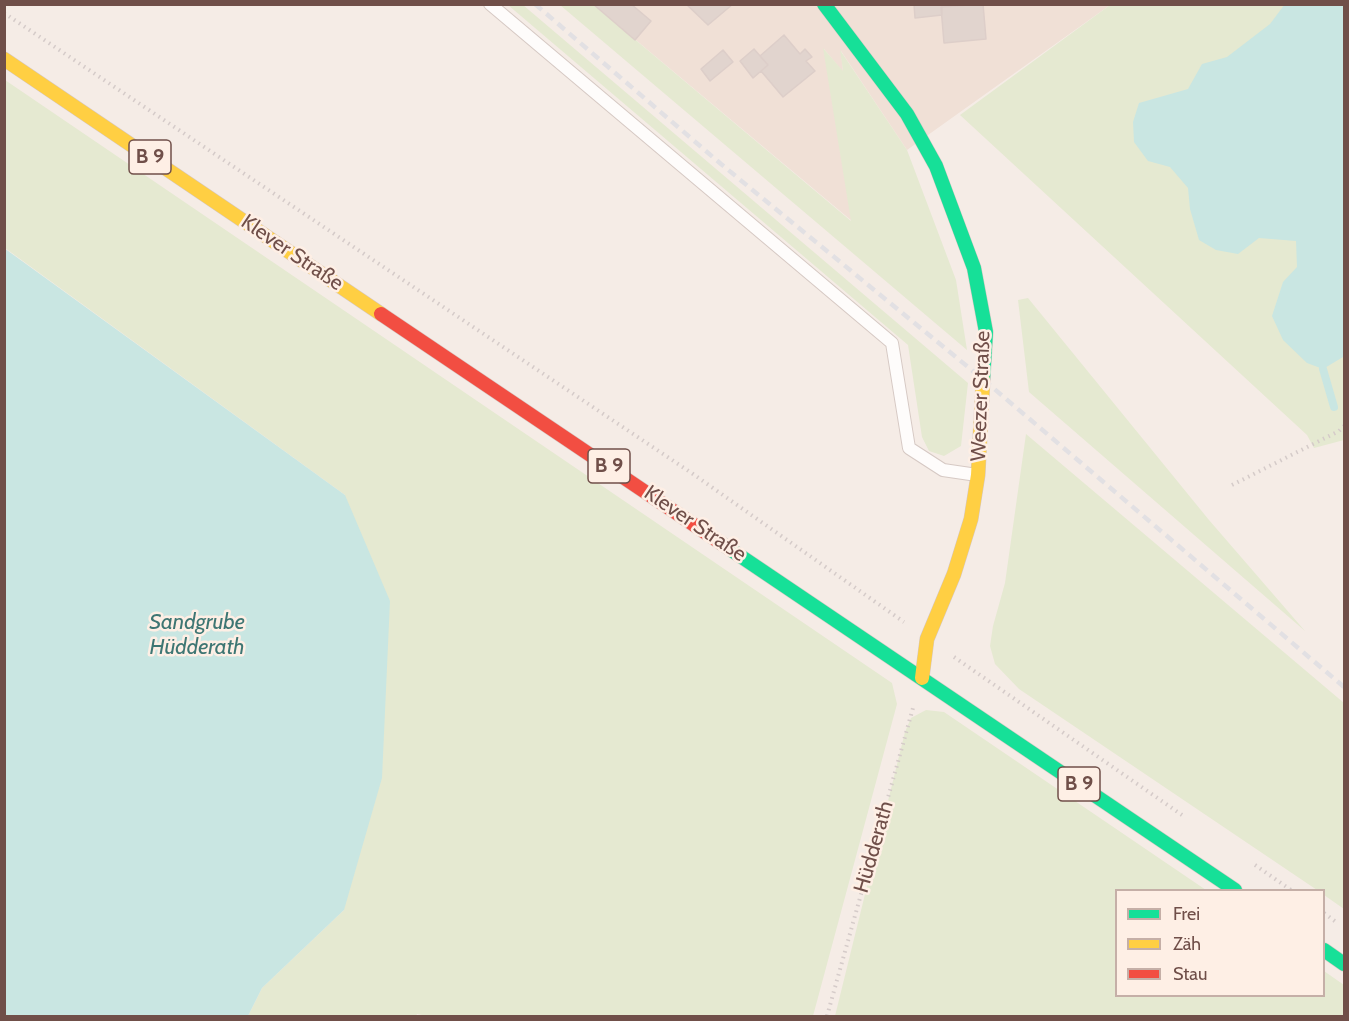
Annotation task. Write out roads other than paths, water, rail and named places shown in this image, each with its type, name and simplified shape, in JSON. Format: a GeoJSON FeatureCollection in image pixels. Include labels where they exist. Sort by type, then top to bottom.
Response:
{"type":"FeatureCollection","features":[{"type":"Feature","properties":{"kind":"main road","name":"Weezer Straße"},"geometry":{"type":"LineString","coordinates":[[824,4],[907,114],[936,166],[974,268],[986,333],[978,475],[971,519],[954,574],[927,639],[922,678]]}},
{"type":"Feature","properties":{"kind":"main road","name":"Klever Straße"},"geometry":{"type":"LineString","coordinates":[[4,59],[1232,889]]}},
{"type":"Feature","properties":{"kind":"main road"},"geometry":{"type":"LineString","coordinates":[[1325,951],[1344,964]]}},
{"type":"Feature","properties":{"kind":"lane"},"geometry":{"type":"LineString","coordinates":[[490,4],[892,343],[909,448],[944,470],[978,475]]}},
{"type":"Feature","properties":{"kind":"water"},"geometry":{"type":"Polygon","coordinates":[[[1285,4],[1344,5],[1344,352],[1343,357],[1323,369],[1307,363],[1283,340],[1272,316],[1283,282],[1297,267],[1296,241],[1259,238],[1238,254],[1216,250],[1199,240],[1190,209],[1188,188],[1170,167],[1148,161],[1134,142],[1133,122],[1139,103],[1188,89],[1202,64],[1227,57],[1270,24],[1285,4]]]}},
{"type":"Feature","properties":{"kind":"water","name":"Sandgrube Hüdderath"},"geometry":{"type":"Polygon","coordinates":[[[4,248],[345,495],[390,601],[382,778],[344,910],[262,988],[248,1016],[5,1016],[4,248]]]}},
{"type":"Feature","properties":{"kind":"waterway"},"geometry":{"type":"LineString","coordinates":[[1323,369],[1334,407]]}},
{"type":"Feature","properties":{"kind":"railway"},"geometry":{"type":"LineString","coordinates":[[535,4],[721,164],[985,381],[1344,687]]}}]}
